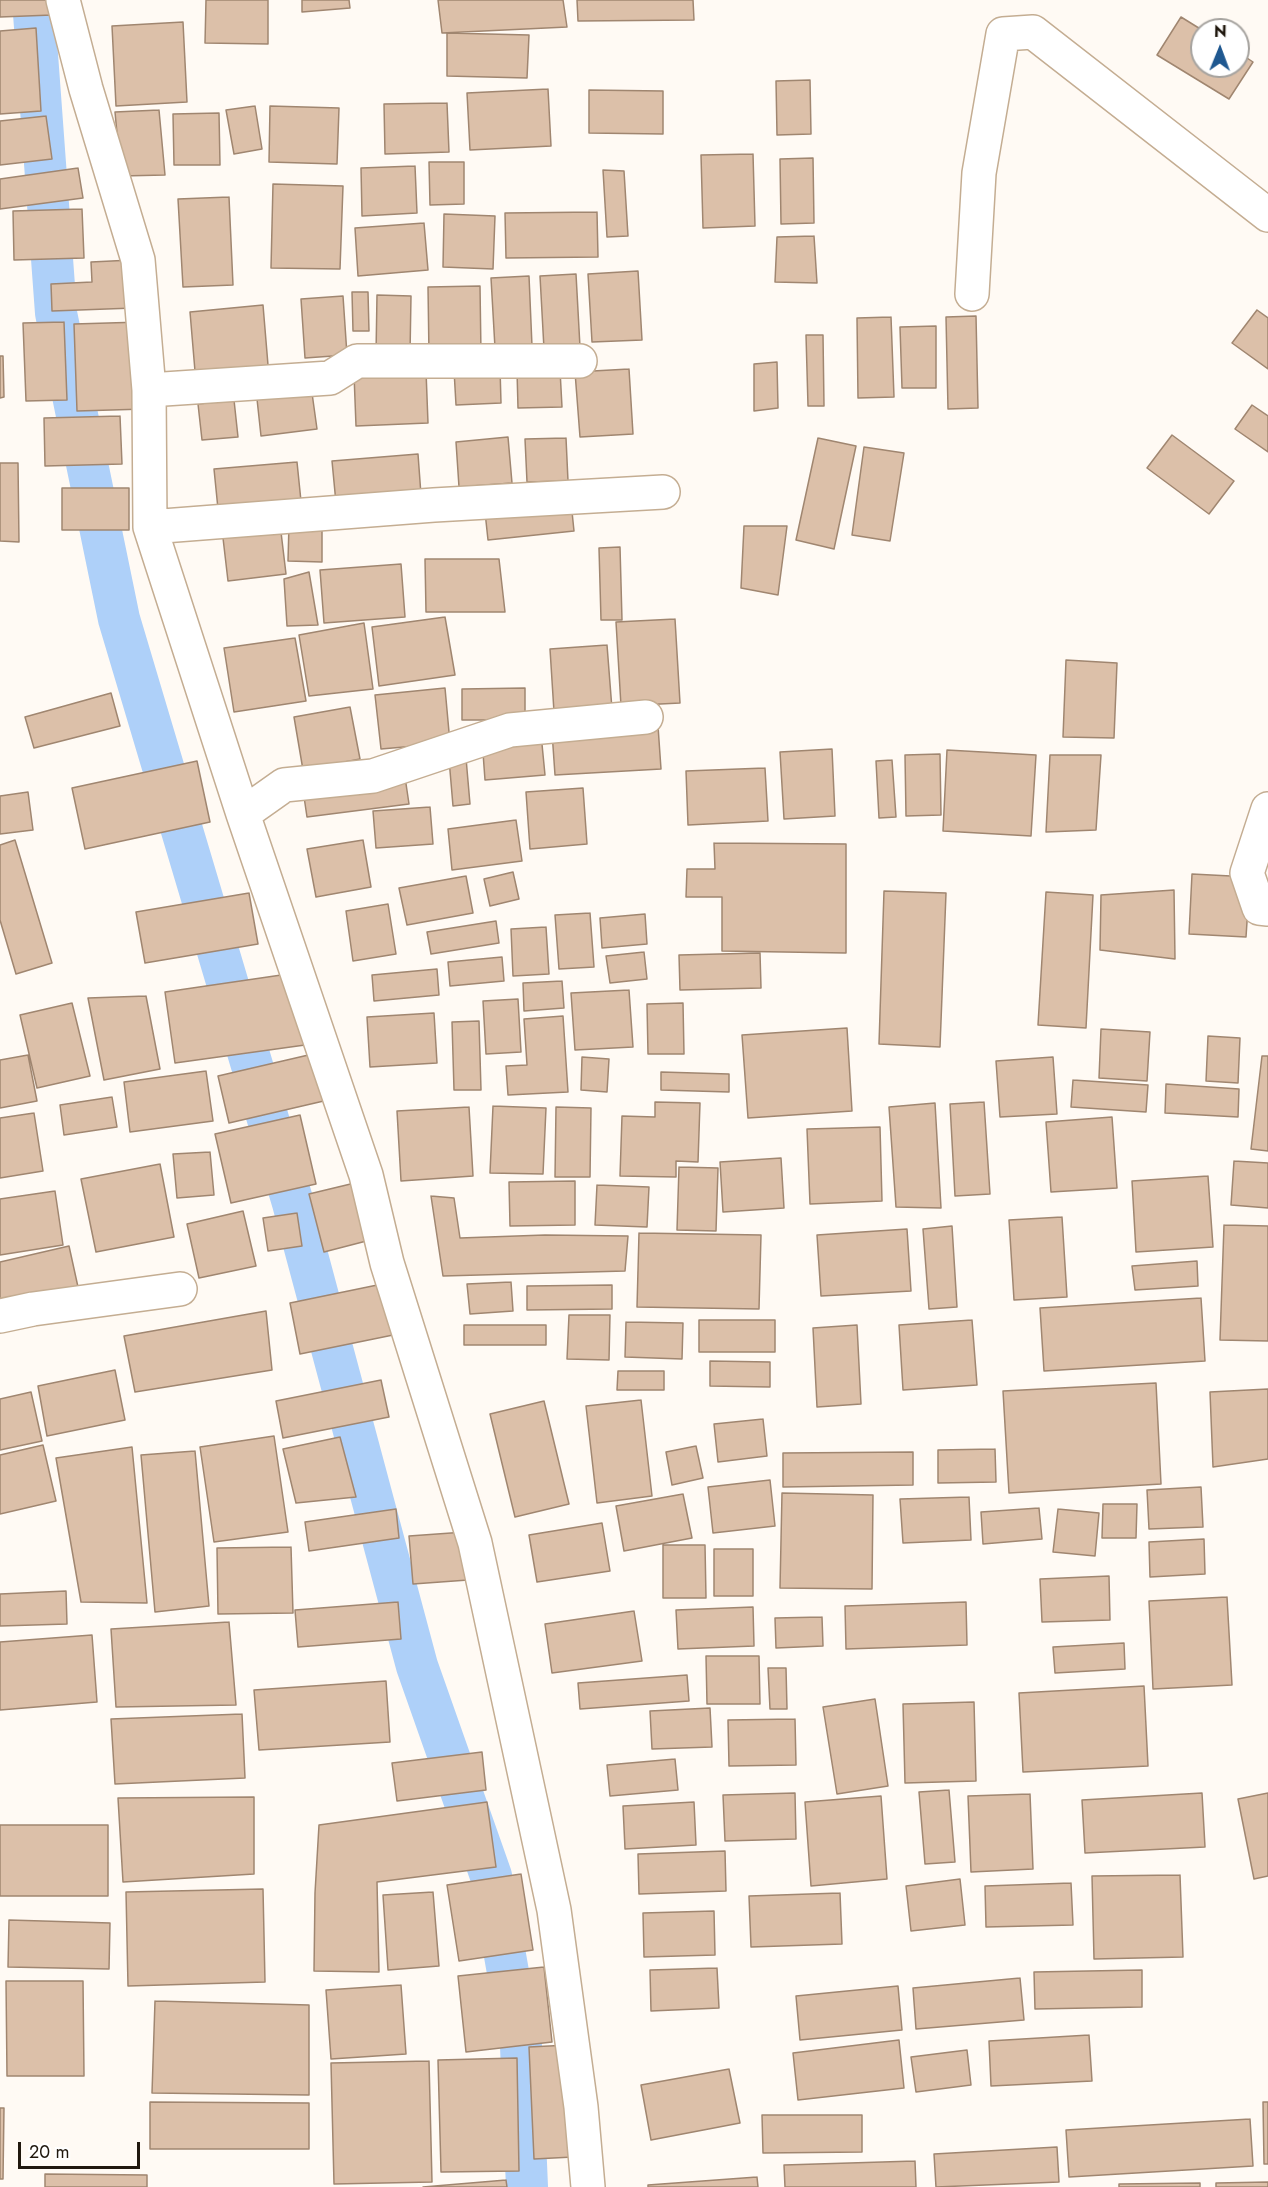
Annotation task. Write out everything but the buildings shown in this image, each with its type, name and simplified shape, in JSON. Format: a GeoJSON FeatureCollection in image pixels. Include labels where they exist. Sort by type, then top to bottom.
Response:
{"type":"FeatureCollection","features":[{"type":"Feature","properties":{"kind":"street"},"geometry":{"type":"LineString","coordinates":[[63,0],[86,90],[138,261],[149,390],[150,527],[243,814],[366,1175],[387,1263],[475,1543],[554,1910],[581,2107],[588,2187]]}},
{"type":"Feature","properties":{"kind":"street"},"geometry":{"type":"LineString","coordinates":[[972,294],[979,173],[1003,34],[1033,32],[1268,215]]}},
{"type":"Feature","properties":{"kind":"street"},"geometry":{"type":"LineString","coordinates":[[149,390],[330,378],[357,361],[580,361]]}},
{"type":"Feature","properties":{"kind":"street"},"geometry":{"type":"LineString","coordinates":[[150,527],[434,505],[663,492]]}},
{"type":"Feature","properties":{"kind":"street"},"geometry":{"type":"LineString","coordinates":[[243,814],[284,785],[373,776],[510,730],[646,717]]}},
{"type":"Feature","properties":{"kind":"street"},"geometry":{"type":"LineString","coordinates":[[1268,809],[1247,873],[1259,908],[1268,909]]}},
{"type":"Feature","properties":{"kind":"street"},"geometry":{"type":"LineString","coordinates":[[0,1316],[33,1309],[180,1289]]}},
{"type":"Feature","properties":{"kind":"waterway"},"geometry":{"type":"LineString","coordinates":[[33,0],[56,313],[119,619],[293,1203],[417,1666],[491,1876],[521,2046],[527,2187]]}}]}
